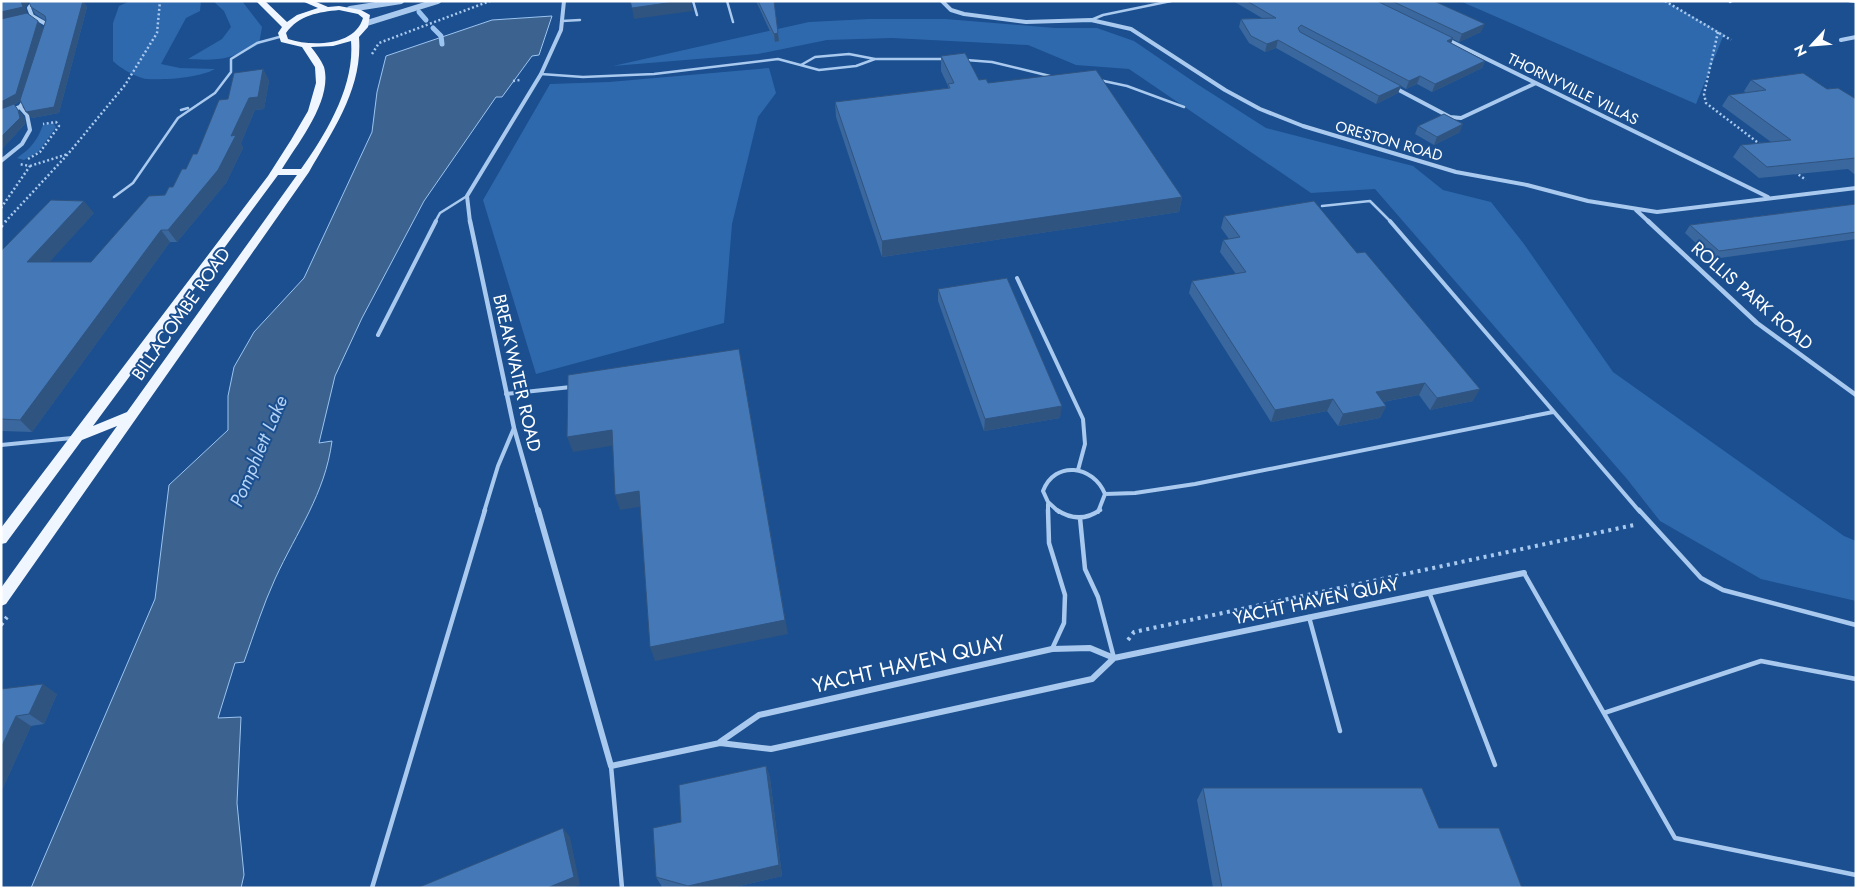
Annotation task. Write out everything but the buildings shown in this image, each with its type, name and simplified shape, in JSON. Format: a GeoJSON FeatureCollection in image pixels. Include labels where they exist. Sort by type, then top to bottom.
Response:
{"type":"FeatureCollection","features":[{"type":"Feature","properties":{"kind":"main road"},"geometry":{"type":"LineString","coordinates":[[260,1],[286,26]]}},
{"type":"Feature","properties":{"kind":"main road"},"geometry":{"type":"LineString","coordinates":[[306,1],[327,9]]}},
{"type":"Feature","properties":{"kind":"main road"},"geometry":{"type":"LineString","coordinates":[[350,8],[361,12],[366,17],[367,23],[355,34],[338,42],[306,46],[284,40],[282,33],[286,26],[303,15],[327,9],[350,8]]}},
{"type":"Feature","properties":{"kind":"main road","name":"BILLACOMBE ROAD"},"geometry":{"type":"LineString","coordinates":[[1,600],[317,153],[338,113],[354,66],[357,46],[355,34]]}},
{"type":"Feature","properties":{"kind":"main road","name":"BILLACOMBE ROAD"},"geometry":{"type":"LineString","coordinates":[[1,539],[274,172],[309,118],[320,90],[320,69],[306,46]]}},
{"type":"Feature","properties":{"kind":"main road"},"geometry":{"type":"LineString","coordinates":[[274,172],[304,172]]}},
{"type":"Feature","properties":{"kind":"main road"},"geometry":{"type":"LineString","coordinates":[[77,437],[132,415]]}},
{"type":"Feature","properties":{"kind":"street"},"geometry":{"type":"LineString","coordinates":[[34,1],[29,8],[32,16],[46,24],[44,33]]}},
{"type":"Feature","properties":{"kind":"street"},"geometry":{"type":"LineString","coordinates":[[350,8],[401,1]]}},
{"type":"Feature","properties":{"kind":"street"},"geometry":{"type":"LineString","coordinates":[[367,23],[438,1]]}},
{"type":"Feature","properties":{"kind":"street"},"geometry":{"type":"LineString","coordinates":[[467,196],[541,74],[561,30],[564,1]]}},
{"type":"Feature","properties":{"kind":"street","name":"ORESTON ROAD"},"geometry":{"type":"LineString","coordinates":[[942,1],[951,10],[964,14],[1026,22],[1090,20],[1131,29],[1224,90],[1260,109],[1303,126],[1399,157],[1456,172],[1636,210],[1657,212],[1856,188]]}},
{"type":"Feature","properties":{"kind":"street"},"geometry":{"type":"LineString","coordinates":[[24,18],[32,16]]}},
{"type":"Feature","properties":{"kind":"street","name":"THORNYVILLE VILLAS"},"geometry":{"type":"LineString","coordinates":[[1438,36],[1769,198]]}},
{"type":"Feature","properties":{"kind":"street"},"geometry":{"type":"LineString","coordinates":[[1841,40],[1856,37]]}},
{"type":"Feature","properties":{"kind":"street"},"geometry":{"type":"LineString","coordinates":[[1392,86],[1450,117],[1461,118],[1536,83]]}},
{"type":"Feature","properties":{"kind":"street"},"geometry":{"type":"LineString","coordinates":[[1,114],[20,107],[24,103],[25,98]]}},
{"type":"Feature","properties":{"kind":"street"},"geometry":{"type":"LineString","coordinates":[[1,161],[20,147],[30,133],[31,125],[27,113],[20,107]]}},
{"type":"Feature","properties":{"kind":"street","name":"BREAKWATER ROAD"},"geometry":{"type":"LineString","coordinates":[[467,196],[476,261],[514,428],[611,766]]}},
{"type":"Feature","properties":{"kind":"street","name":"ROLLIS PARK ROAD"},"geometry":{"type":"LineString","coordinates":[[1636,210],[1757,324],[1856,395]]}},
{"type":"Feature","properties":{"kind":"street","name":"YACHT HAVEN QUAY"},"geometry":{"type":"LineString","coordinates":[[611,766],[720,743],[771,749],[1092,679],[1114,658],[1524,573]]}},
{"type":"Feature","properties":{"kind":"street","name":"YACHT HAVEN QUAY"},"geometry":{"type":"LineString","coordinates":[[720,743],[759,715],[1052,649],[1090,648],[1114,658]]}},
{"type":"Feature","properties":{"kind":"lane"},"geometry":{"type":"LineString","coordinates":[[693,1],[697,15]]}},
{"type":"Feature","properties":{"kind":"lane"},"geometry":{"type":"LineString","coordinates":[[726,1],[733,22]]}},
{"type":"Feature","properties":{"kind":"lane"},"geometry":{"type":"LineString","coordinates":[[1090,20],[1103,15],[1171,1]]}},
{"type":"Feature","properties":{"kind":"lane"},"geometry":{"type":"LineString","coordinates":[[1849,1],[1856,2]]}},
{"type":"Feature","properties":{"kind":"lane"},"geometry":{"type":"LineString","coordinates":[[562,21],[580,20]]}},
{"type":"Feature","properties":{"kind":"lane"},"geometry":{"type":"LineString","coordinates":[[114,197],[133,183],[178,118],[215,93],[231,72],[231,59],[257,43],[283,36]]}},
{"type":"Feature","properties":{"kind":"lane"},"geometry":{"type":"LineString","coordinates":[[801,65],[815,58],[849,54],[875,59],[954,60]]}},
{"type":"Feature","properties":{"kind":"lane"},"geometry":{"type":"LineString","coordinates":[[541,74],[583,77],[654,74],[778,60],[819,70],[856,66],[875,59]]}},
{"type":"Feature","properties":{"kind":"lane"},"geometry":{"type":"LineString","coordinates":[[963,60],[992,62],[1059,79]]}},
{"type":"Feature","properties":{"kind":"lane"},"geometry":{"type":"LineString","coordinates":[[1094,80],[1127,86],[1184,107]]}},
{"type":"Feature","properties":{"kind":"lane"},"geometry":{"type":"LineString","coordinates":[[181,110],[193,107]]}},
{"type":"Feature","properties":{"kind":"lane"},"geometry":{"type":"LineString","coordinates":[[378,335],[440,212],[467,196]]}},
{"type":"Feature","properties":{"kind":"lane"},"geometry":{"type":"LineString","coordinates":[[1322,206],[1370,201],[1377,206],[1553,412],[1649,522],[1701,578],[1723,590],[1856,625]]}},
{"type":"Feature","properties":{"kind":"lane"},"geometry":{"type":"LineString","coordinates":[[1017,278],[1082,419],[1087,436],[1085,452],[1078,470]]}},
{"type":"Feature","properties":{"kind":"lane"},"geometry":{"type":"LineString","coordinates":[[506,394],[578,386]]}},
{"type":"Feature","properties":{"kind":"lane"},"geometry":{"type":"LineString","coordinates":[[1105,494],[1135,494],[1195,484],[1553,412]]}},
{"type":"Feature","properties":{"kind":"lane"},"geometry":{"type":"LineString","coordinates":[[372,888],[498,466],[514,428]]}},
{"type":"Feature","properties":{"kind":"lane"},"geometry":{"type":"LineString","coordinates":[[1,444],[77,437]]}},
{"type":"Feature","properties":{"kind":"lane"},"geometry":{"type":"LineString","coordinates":[[1048,504],[1062,515],[1080,518],[1097,513],[1102,507],[1105,494],[1098,480],[1078,470],[1065,470],[1050,477],[1044,490],[1048,504],[1049,543],[1064,595],[1064,623],[1052,649]]}},
{"type":"Feature","properties":{"kind":"lane"},"geometry":{"type":"LineString","coordinates":[[1080,518],[1085,569],[1098,597],[1114,658]]}},
{"type":"Feature","properties":{"kind":"lane"},"geometry":{"type":"LineString","coordinates":[[1524,573],[1675,838],[1856,875]]}},
{"type":"Feature","properties":{"kind":"lane"},"geometry":{"type":"LineString","coordinates":[[1429,592],[1495,765]]}},
{"type":"Feature","properties":{"kind":"lane"},"geometry":{"type":"LineString","coordinates":[[1309,617],[1340,731]]}},
{"type":"Feature","properties":{"kind":"lane"},"geometry":{"type":"LineString","coordinates":[[1604,713],[1761,661],[1856,679]]}},
{"type":"Feature","properties":{"kind":"lane"},"geometry":{"type":"LineString","coordinates":[[611,766],[622,888]]}},
{"type":"Feature","properties":{"kind":"path"},"geometry":{"type":"LineString","coordinates":[[1,227],[68,154],[126,85],[157,34],[160,1]]}},
{"type":"Feature","properties":{"kind":"path"},"geometry":{"type":"LineString","coordinates":[[379,43],[490,1]]}},
{"type":"Feature","properties":{"kind":"path"},"geometry":{"type":"LineString","coordinates":[[1665,1],[1731,40]]}},
{"type":"Feature","properties":{"kind":"path"},"geometry":{"type":"LineString","coordinates":[[1718,32],[1704,94],[1706,103],[1762,146]]}},
{"type":"Feature","properties":{"kind":"path"},"geometry":{"type":"LineString","coordinates":[[11,163],[30,166],[68,154]]}},
{"type":"Feature","properties":{"kind":"path"},"geometry":{"type":"LineString","coordinates":[[1,208],[30,166]]}},
{"type":"Feature","properties":{"kind":"path"},"geometry":{"type":"LineString","coordinates":[[1791,169],[1820,192]]}},
{"type":"Feature","properties":{"kind":"path"},"geometry":{"type":"LineString","coordinates":[[1114,658],[1134,632],[1649,522]]}},
{"type":"Feature","properties":{"kind":"shaded area"},"geometry":{"type":"Polygon","coordinates":[[[130,1],[201,1],[200,11],[186,18],[161,64],[180,68],[215,69],[173,79],[147,79],[134,75],[116,64],[113,61],[113,23],[119,6],[130,1]]]}},
{"type":"Feature","properties":{"kind":"shaded area"},"geometry":{"type":"Polygon","coordinates":[[[213,1],[242,1],[262,27],[259,44],[225,58],[208,60],[188,59],[222,39],[231,27],[224,11],[213,1]]]}},
{"type":"Feature","properties":{"kind":"shaded area"},"geometry":{"type":"Polygon","coordinates":[[[1460,1],[1665,1],[1724,34],[1696,104],[1460,1]]]}},
{"type":"Feature","properties":{"kind":"shaded area"},"geometry":{"type":"Polygon","coordinates":[[[869,19],[946,19],[1055,28],[1097,28],[1134,41],[1266,128],[1413,166],[1443,190],[1491,202],[1524,244],[1613,372],[1844,536],[1856,541],[1856,601],[1761,579],[1660,521],[1627,479],[1375,189],[1311,193],[1129,69],[1076,65],[1028,45],[892,38],[827,40],[758,54],[613,66],[809,22],[869,19]]]}},
{"type":"Feature","properties":{"kind":"shaded area"},"geometry":{"type":"Polygon","coordinates":[[[769,68],[776,93],[758,117],[732,224],[724,323],[536,374],[483,200],[550,84],[609,82],[769,68]]]}},
{"type":"Feature","properties":{"kind":"shaded area"},"geometry":{"type":"Polygon","coordinates":[[[53,123],[56,127],[38,152],[24,160],[17,158],[33,144],[43,125],[53,123]]]}},
{"type":"Feature","properties":{"kind":"water","name":"Pomphlett Lake"},"geometry":{"type":"Polygon","coordinates":[[[552,16],[539,55],[532,56],[502,97],[496,97],[424,201],[362,318],[335,376],[319,443],[332,441],[323,478],[309,512],[283,561],[244,662],[235,663],[218,718],[241,717],[237,803],[244,875],[241,888],[31,888],[155,599],[169,485],[228,430],[228,396],[234,367],[254,332],[304,278],[372,132],[377,92],[386,56],[492,20],[552,16]]]}},
{"type":"Feature","properties":{"kind":"waterway"},"geometry":{"type":"LineString","coordinates":[[419,12],[426,20]]}},
{"type":"Feature","properties":{"kind":"waterway"},"geometry":{"type":"LineString","coordinates":[[433,28],[441,36],[442,44]]}}]}
